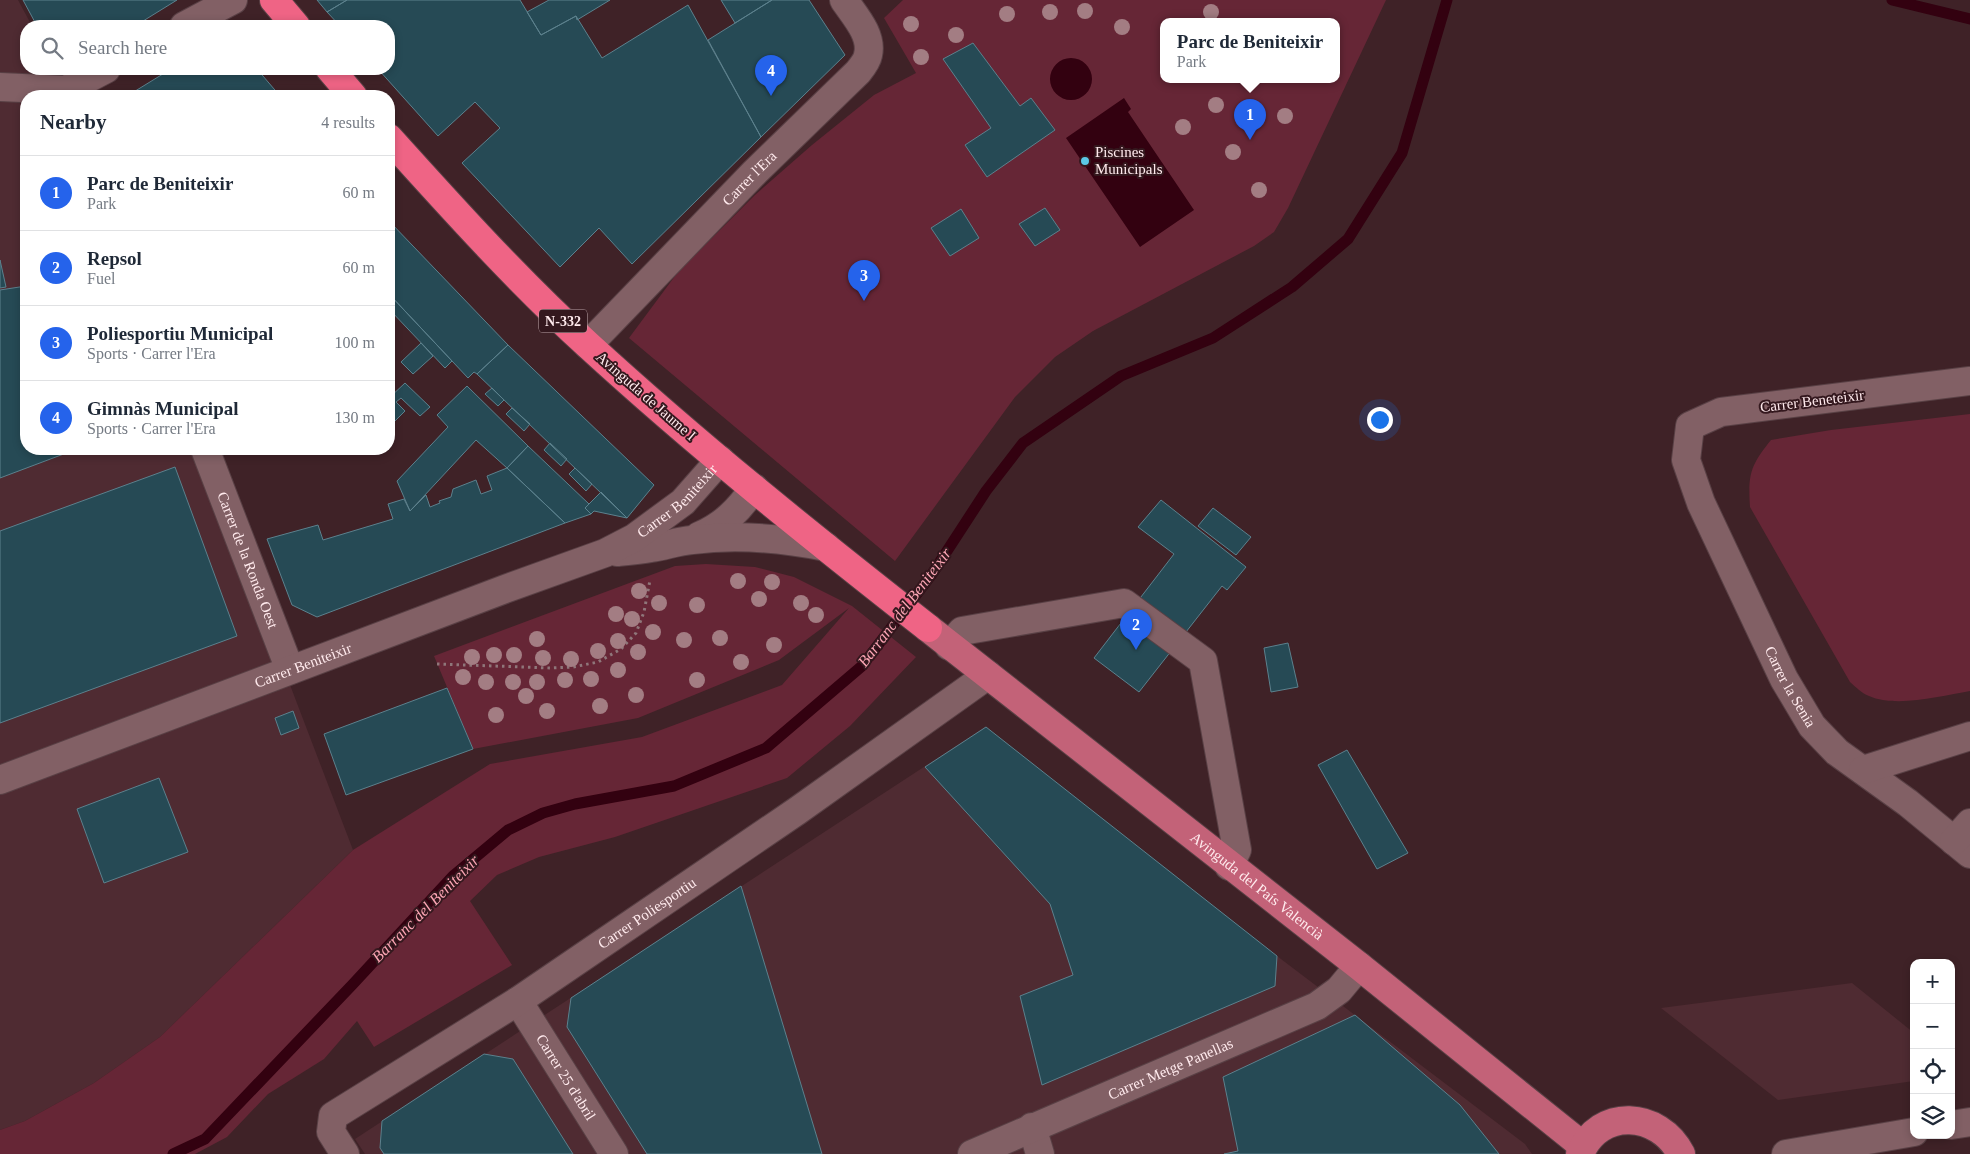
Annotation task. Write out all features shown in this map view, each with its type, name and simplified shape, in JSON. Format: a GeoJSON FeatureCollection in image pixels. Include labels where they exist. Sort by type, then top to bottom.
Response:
{"type":"FeatureCollection","features":[{"type":"Feature","properties":{"kind":"highway"},"geometry":{"type":"LineString","coordinates":[[274,0],[291,20]]}},
{"type":"Feature","properties":{"kind":"highway"},"geometry":{"type":"LineString","coordinates":[[335,75],[348,90]]}},
{"type":"Feature","properties":{"kind":"highway","name":"Avinguda de Jaume I"},"geometry":{"type":"LineString","coordinates":[[395,145],[508,268],[588,345],[720,460],[826,548],[928,628]]}},
{"type":"Feature","properties":{"kind":"main road","name":"Avinguda del País Valencià"},"geometry":{"type":"LineString","coordinates":[[928,628],[1229,866],[1359,966],[1581,1150]]}},
{"type":"Feature","properties":{"kind":"main road"},"geometry":{"type":"LineString","coordinates":[[1581,1150],[1590,1136],[1607,1125],[1628,1120],[1638,1120],[1659,1128],[1673,1140],[1681,1154]]}},
{"type":"Feature","properties":{"kind":"street"},"geometry":{"type":"LineString","coordinates":[[195,20],[233,0]]}},
{"type":"Feature","properties":{"kind":"street","name":"Carrer l'Era"},"geometry":{"type":"LineString","coordinates":[[588,345],[755,172],[864,64],[868,56],[867,39],[864,30],[844,0]]}},
{"type":"Feature","properties":{"kind":"street"},"geometry":{"type":"LineString","coordinates":[[72,90],[96,75]]}},
{"type":"Feature","properties":{"kind":"street"},"geometry":{"type":"LineString","coordinates":[[0,87],[34,90]]}},
{"type":"Feature","properties":{"kind":"street","name":"Carrer Beneteixir"},"geometry":{"type":"LineString","coordinates":[[1686,460],[1690,426],[1721,412],[1970,381]]}},
{"type":"Feature","properties":{"kind":"street","name":"Carrer de la Ronda Oest"},"geometry":{"type":"LineString","coordinates":[[207,455],[290,670]]}},
{"type":"Feature","properties":{"kind":"street","name":"Carrer Beniteixir"},"geometry":{"type":"LineString","coordinates":[[0,780],[605,553],[634,538],[683,502],[720,460]]}},
{"type":"Feature","properties":{"kind":"street","name":"Carrer la Senia"},"geometry":{"type":"LineString","coordinates":[[1686,460],[1701,503],[1784,679],[1812,726],[1837,752],[1908,803],[1965,839]]}},
{"type":"Feature","properties":{"kind":"street","name":"Carrer Beniteixir"},"geometry":{"type":"LineString","coordinates":[[690,540],[730,519],[754,488]]}},
{"type":"Feature","properties":{"kind":"street","name":"Carrer Beniteixir"},"geometry":{"type":"LineString","coordinates":[[605,553],[648,549],[690,540],[719,537],[756,537],[791,540],[826,548]]}},
{"type":"Feature","properties":{"kind":"street"},"geometry":{"type":"LineString","coordinates":[[949,646],[962,631],[1124,603],[1203,661],[1237,850],[1229,866]]}},
{"type":"Feature","properties":{"kind":"street","name":"Carrer Poliesportiu"},"geometry":{"type":"LineString","coordinates":[[338,1143],[333,1116],[518,1001],[797,811],[988,675]]}},
{"type":"Feature","properties":{"kind":"street"},"geometry":{"type":"LineString","coordinates":[[1863,770],[1970,736]]}},
{"type":"Feature","properties":{"kind":"street","name":"Carrer Metge Panellas"},"geometry":{"type":"LineString","coordinates":[[972,1154],[1317,1006],[1339,990],[1359,966]]}},
{"type":"Feature","properties":{"kind":"street","name":"Carrer 25 d'abril"},"geometry":{"type":"LineString","coordinates":[[518,1001],[614,1154]]}},
{"type":"Feature","properties":{"kind":"street"},"geometry":{"type":"LineString","coordinates":[[1955,1125],[1970,1122]]}},
{"type":"Feature","properties":{"kind":"street"},"geometry":{"type":"LineString","coordinates":[[1032,1127],[1040,1154]]}},
{"type":"Feature","properties":{"kind":"street"},"geometry":{"type":"LineString","coordinates":[[1786,1154],[1910,1133]]}},
{"type":"Feature","properties":{"kind":"path"},"geometry":{"type":"LineString","coordinates":[[438,664],[551,668],[573,667],[598,662],[621,649],[636,633],[649,594],[651,575],[648,549]]}},
{"type":"Feature","properties":{"kind":"shaded area"},"geometry":{"type":"Polygon","coordinates":[[[0,0],[18,0],[29,20],[20,20],[20,75],[56,75],[62,90],[20,90],[20,455],[202,455],[353,850],[160,1037],[94,1083],[25,1121],[0,1130],[0,0]]]}},
{"type":"Feature","properties":{"kind":"shaded area"},"geometry":{"type":"Polygon","coordinates":[[[903,0],[1386,0],[1288,208],[1274,232],[1254,246],[1093,331],[1055,357],[1015,397],[895,561],[629,338],[678,272],[755,195],[812,145],[874,95],[916,73],[884,18],[903,0]]]}},
{"type":"Feature","properties":{"kind":"shaded area"},"geometry":{"type":"Polygon","coordinates":[[[1071,58],[1086,64],[1092,79],[1086,94],[1071,100],[1056,94],[1050,79],[1056,64],[1071,58]]]}},
{"type":"Feature","properties":{"kind":"shaded area"},"geometry":{"type":"Polygon","coordinates":[[[1124,98],[1131,109],[1128,112],[1194,210],[1140,247],[1066,138],[1124,98]]]}},
{"type":"Feature","properties":{"kind":"shaded area"},"geometry":{"type":"Polygon","coordinates":[[[1970,414],[1970,691],[1905,701],[1892,701],[1869,696],[1861,692],[1850,682],[1750,507],[1749,486],[1752,471],[1771,440],[1831,430],[1970,414]]]}},
{"type":"Feature","properties":{"kind":"shaded area"},"geometry":{"type":"Polygon","coordinates":[[[706,564],[755,567],[794,577],[852,606],[916,657],[850,726],[787,778],[615,837],[539,857],[497,875],[470,901],[512,965],[374,1047],[357,1021],[324,1059],[268,1094],[227,1137],[195,1154],[0,1154],[0,1130],[25,1121],[94,1083],[160,1037],[353,850],[490,764],[642,737],[782,685],[849,608],[779,660],[638,718],[473,749],[434,656],[675,566],[706,564]]]}},
{"type":"Feature","properties":{"kind":"shaded area"},"geometry":{"type":"Polygon","coordinates":[[[985,727],[1277,956],[1525,1144],[1532,1154],[365,1154],[355,1139],[985,727]]]}},
{"type":"Feature","properties":{"kind":"shaded area"},"geometry":{"type":"Polygon","coordinates":[[[1852,983],[1910,1030],[1910,1082],[1778,1100],[1661,1008],[1852,983]]]}},
{"type":"Feature","properties":{"kind":"building"},"geometry":{"type":"Polygon","coordinates":[[[23,0],[177,0],[145,20],[34,20],[23,0]]]}},
{"type":"Feature","properties":{"kind":"building"},"geometry":{"type":"Polygon","coordinates":[[[317,0],[347,0],[327,12],[317,0]]]}},
{"type":"Feature","properties":{"kind":"building"},"geometry":{"type":"Polygon","coordinates":[[[347,0],[520,0],[541,35],[576,16],[602,58],[688,5],[761,137],[632,264],[599,228],[560,267],[462,163],[500,128],[475,102],[438,136],[383,75],[395,75],[395,20],[334,20],[327,12],[347,0]]]}},
{"type":"Feature","properties":{"kind":"building"},"geometry":{"type":"Polygon","coordinates":[[[549,0],[610,0],[577,20],[576,16],[541,35],[527,12],[549,0]]]}},
{"type":"Feature","properties":{"kind":"building"},"geometry":{"type":"Polygon","coordinates":[[[721,0],[772,0],[735,23],[721,0]]]}},
{"type":"Feature","properties":{"kind":"building"},"geometry":{"type":"Polygon","coordinates":[[[772,0],[809,0],[845,55],[761,137],[708,40],[772,0]]]}},
{"type":"Feature","properties":{"kind":"building"},"geometry":{"type":"Polygon","coordinates":[[[973,43],[1020,106],[1031,98],[1055,130],[987,177],[965,145],[991,128],[943,59],[973,43]]]}},
{"type":"Feature","properties":{"kind":"building"},"geometry":{"type":"Polygon","coordinates":[[[161,75],[262,75],[275,90],[137,90],[161,75]]]}},
{"type":"Feature","properties":{"kind":"building"},"geometry":{"type":"Polygon","coordinates":[[[1045,208],[1060,230],[1035,246],[1019,224],[1045,208]]]}},
{"type":"Feature","properties":{"kind":"building"},"geometry":{"type":"Polygon","coordinates":[[[961,209],[979,238],[950,256],[931,228],[961,209]]]}},
{"type":"Feature","properties":{"kind":"building"},"geometry":{"type":"Polygon","coordinates":[[[395,227],[508,345],[477,374],[474,372],[468,378],[395,300],[395,227]]]}},
{"type":"Feature","properties":{"kind":"building"},"geometry":{"type":"Polygon","coordinates":[[[0,260],[6,287],[0,288],[0,260]]]}},
{"type":"Feature","properties":{"kind":"building"},"geometry":{"type":"Polygon","coordinates":[[[20,287],[20,455],[61,455],[0,478],[0,290],[20,287]]]}},
{"type":"Feature","properties":{"kind":"building"},"geometry":{"type":"Polygon","coordinates":[[[395,300],[452,361],[445,368],[395,315],[395,300]]]}},
{"type":"Feature","properties":{"kind":"building"},"geometry":{"type":"Polygon","coordinates":[[[421,343],[433,356],[413,374],[401,362],[421,343]]]}},
{"type":"Feature","properties":{"kind":"building"},"geometry":{"type":"Polygon","coordinates":[[[508,345],[654,485],[627,518],[477,374],[508,345]]]}},
{"type":"Feature","properties":{"kind":"building"},"geometry":{"type":"Polygon","coordinates":[[[405,383],[430,407],[420,416],[401,398],[396,402],[405,411],[395,421],[395,392],[405,383]]]}},
{"type":"Feature","properties":{"kind":"building"},"geometry":{"type":"Polygon","coordinates":[[[467,386],[528,446],[507,468],[476,440],[410,511],[397,481],[448,427],[437,415],[467,386]]]}},
{"type":"Feature","properties":{"kind":"building"},"geometry":{"type":"Polygon","coordinates":[[[492,388],[504,400],[498,406],[485,394],[492,388]]]}},
{"type":"Feature","properties":{"kind":"building"},"geometry":{"type":"Polygon","coordinates":[[[512,408],[530,424],[524,431],[506,414],[512,408]]]}},
{"type":"Feature","properties":{"kind":"building"},"geometry":{"type":"Polygon","coordinates":[[[550,443],[567,459],[561,466],[544,450],[550,443]]]}},
{"type":"Feature","properties":{"kind":"building"},"geometry":{"type":"Polygon","coordinates":[[[528,446],[589,504],[585,508],[591,514],[565,523],[507,468],[528,446]]]}},
{"type":"Feature","properties":{"kind":"building"},"geometry":{"type":"Polygon","coordinates":[[[175,467],[237,636],[0,723],[0,531],[175,467]]]}},
{"type":"Feature","properties":{"kind":"building"},"geometry":{"type":"Polygon","coordinates":[[[507,468],[565,523],[317,617],[292,605],[267,539],[318,525],[323,540],[393,519],[388,504],[404,499],[410,511],[426,495],[430,507],[440,503],[439,501],[451,497],[453,489],[476,480],[481,494],[492,490],[487,476],[507,468]]]}},
{"type":"Feature","properties":{"kind":"building"},"geometry":{"type":"Polygon","coordinates":[[[575,468],[592,484],[586,491],[569,474],[575,468]]]}},
{"type":"Feature","properties":{"kind":"building"},"geometry":{"type":"Polygon","coordinates":[[[601,492],[627,518],[594,511],[591,514],[585,508],[601,492]]]}},
{"type":"Feature","properties":{"kind":"building"},"geometry":{"type":"Polygon","coordinates":[[[1161,500],[1246,567],[1227,590],[1222,586],[1139,692],[1094,658],[1174,554],[1138,527],[1161,500]]]}},
{"type":"Feature","properties":{"kind":"building"},"geometry":{"type":"Polygon","coordinates":[[[1213,508],[1251,537],[1236,555],[1198,526],[1213,508]]]}},
{"type":"Feature","properties":{"kind":"building"},"geometry":{"type":"Polygon","coordinates":[[[1288,643],[1298,687],[1271,692],[1264,648],[1288,643]]]}},
{"type":"Feature","properties":{"kind":"building"},"geometry":{"type":"Polygon","coordinates":[[[447,688],[473,749],[346,795],[324,734],[447,688]]]}},
{"type":"Feature","properties":{"kind":"building"},"geometry":{"type":"Polygon","coordinates":[[[293,711],[299,728],[281,735],[275,718],[293,711]]]}},
{"type":"Feature","properties":{"kind":"building"},"geometry":{"type":"Polygon","coordinates":[[[986,727],[1277,956],[1275,986],[1042,1085],[1020,996],[1073,975],[1050,904],[925,767],[986,727]]]}},
{"type":"Feature","properties":{"kind":"building"},"geometry":{"type":"Polygon","coordinates":[[[1347,750],[1408,853],[1377,869],[1318,765],[1347,750]]]}},
{"type":"Feature","properties":{"kind":"building"},"geometry":{"type":"Polygon","coordinates":[[[159,778],[188,852],[104,883],[77,809],[159,778]]]}},
{"type":"Feature","properties":{"kind":"building"},"geometry":{"type":"Polygon","coordinates":[[[741,886],[822,1154],[647,1154],[567,1027],[571,998],[741,886]]]}},
{"type":"Feature","properties":{"kind":"building"},"geometry":{"type":"Polygon","coordinates":[[[1355,1015],[1460,1105],[1499,1154],[1224,1154],[1238,1151],[1223,1077],[1355,1015]]]}},
{"type":"Feature","properties":{"kind":"building"},"geometry":{"type":"Polygon","coordinates":[[[484,1054],[513,1059],[573,1154],[384,1154],[380,1148],[382,1121],[484,1054]]]}},
{"type":"Feature","properties":{"kind":"waterway","name":"Barranc del Beniteixir"},"geometry":{"type":"LineString","coordinates":[[173,1154],[205,1139],[453,876],[508,830],[543,813],[575,804],[674,786],[766,748],[862,666],[932,574],[986,491],[1023,443],[1121,376],[1213,338],[1292,287],[1348,239],[1402,153],[1447,0]]}},
{"type":"Feature","properties":{"kind":"waterway","name":"Barranc del Beniteixir"},"geometry":{"type":"LineString","coordinates":[[1892,0],[1970,19]]}},
{"type":"Feature","properties":{"kind":"place","name":"Gimnàs Municipal"},"geometry":{"type":"Point","coordinates":[771,96]}},
{"type":"Feature","properties":{"kind":"place","name":"Parc de Beniteixir"},"geometry":{"type":"Point","coordinates":[1250,140]}},
{"type":"Feature","properties":{"kind":"place","name":"Piscines Municipals"},"geometry":{"type":"Point","coordinates":[1085,161]}},
{"type":"Feature","properties":{"kind":"place","name":"Poliesportiu Municipal"},"geometry":{"type":"Point","coordinates":[864,301]}},
{"type":"Feature","properties":{"kind":"place","name":"Repsol"},"geometry":{"type":"Point","coordinates":[1136,650]}}]}
